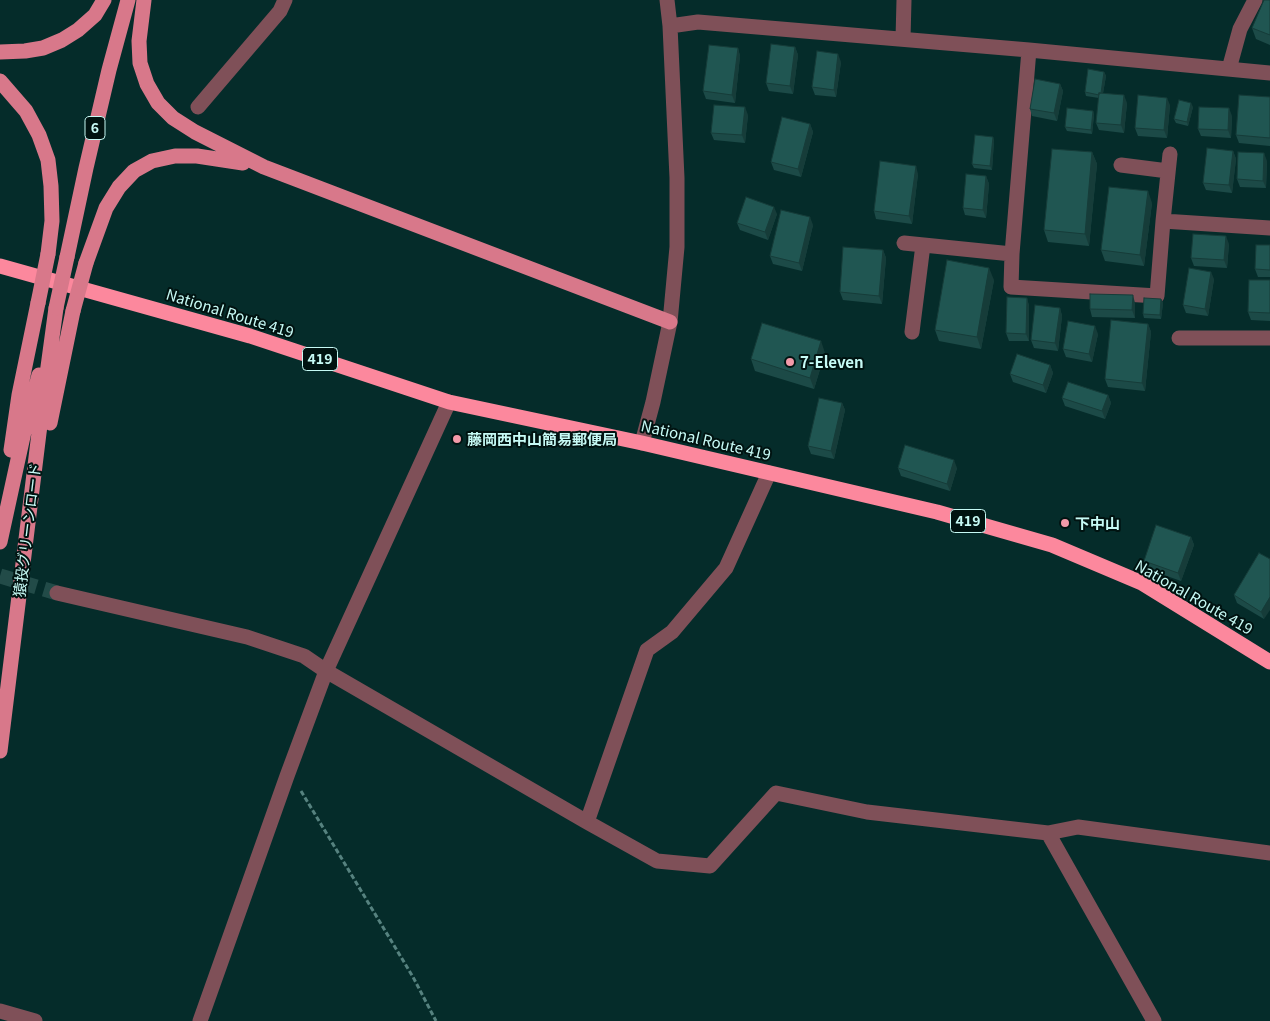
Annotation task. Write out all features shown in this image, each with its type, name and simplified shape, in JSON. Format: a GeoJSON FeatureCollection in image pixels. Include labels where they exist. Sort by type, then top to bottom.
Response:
{"type":"FeatureCollection","features":[{"type":"Feature","properties":{"kind":"highway","name":"National Route 419"},"geometry":{"type":"LineString","coordinates":[[0,266],[250,336],[448,402],[642,443],[937,512],[1052,546],[1142,583],[1270,662]]}},
{"type":"Feature","properties":{"kind":"main road"},"geometry":{"type":"LineString","coordinates":[[0,52],[43,48],[62,40],[78,30],[95,15],[104,0]]}},
{"type":"Feature","properties":{"kind":"main road","name":"猿投グリーンロード"},"geometry":{"type":"LineString","coordinates":[[0,542],[24,432],[56,308],[91,148],[128,0]]}},
{"type":"Feature","properties":{"kind":"main road"},"geometry":{"type":"LineString","coordinates":[[144,0],[138,41],[140,63],[147,84],[158,103],[173,118],[195,132],[264,167],[670,322]]}},
{"type":"Feature","properties":{"kind":"main road"},"geometry":{"type":"LineString","coordinates":[[0,81],[26,111],[48,160],[52,220],[48,254],[19,395],[0,524]]}},
{"type":"Feature","properties":{"kind":"main road"},"geometry":{"type":"LineString","coordinates":[[24,559],[58,376],[73,311],[86,263],[106,208],[119,187],[134,171],[152,162],[175,156],[220,158],[264,167]]}},
{"type":"Feature","properties":{"kind":"main road","name":"猿投グリーンロード"},"geometry":{"type":"LineString","coordinates":[[0,751],[56,308]]}},
{"type":"Feature","properties":{"kind":"street"},"geometry":{"type":"LineString","coordinates":[[198,107],[280,11],[285,0]]}},
{"type":"Feature","properties":{"kind":"street"},"geometry":{"type":"LineString","coordinates":[[642,443],[670,322],[677,248],[677,178],[668,0]]}},
{"type":"Feature","properties":{"kind":"street"},"geometry":{"type":"LineString","coordinates":[[903,39],[904,0]]}},
{"type":"Feature","properties":{"kind":"street"},"geometry":{"type":"LineString","coordinates":[[1229,69],[1240,29],[1254,0]]}},
{"type":"Feature","properties":{"kind":"street"},"geometry":{"type":"LineString","coordinates":[[670,26],[698,22],[1029,50],[1270,74]]}},
{"type":"Feature","properties":{"kind":"street"},"geometry":{"type":"LineString","coordinates":[[1029,50],[1012,254],[1011,287],[1157,296],[1170,154]]}},
{"type":"Feature","properties":{"kind":"street"},"geometry":{"type":"LineString","coordinates":[[1121,165],[1168,170]]}},
{"type":"Feature","properties":{"kind":"street"},"geometry":{"type":"LineString","coordinates":[[1163,221],[1270,228]]}},
{"type":"Feature","properties":{"kind":"street"},"geometry":{"type":"LineString","coordinates":[[904,243],[1012,254]]}},
{"type":"Feature","properties":{"kind":"street"},"geometry":{"type":"LineString","coordinates":[[912,332],[923,245]]}},
{"type":"Feature","properties":{"kind":"street"},"geometry":{"type":"LineString","coordinates":[[1180,338],[1270,338]]}},
{"type":"Feature","properties":{"kind":"street"},"geometry":{"type":"LineString","coordinates":[[200,1021],[326,671],[448,402]]}},
{"type":"Feature","properties":{"kind":"street"},"geometry":{"type":"LineString","coordinates":[[587,822],[646,650],[672,632],[726,568],[769,473]]}},
{"type":"Feature","properties":{"kind":"street"},"geometry":{"type":"LineString","coordinates":[[57,593],[247,637],[304,656],[326,671],[657,861],[710,866],[776,793],[867,812],[1048,833],[1078,827],[1270,852]]}},
{"type":"Feature","properties":{"kind":"street"},"geometry":{"type":"LineString","coordinates":[[1048,833],[1154,1021]]}},
{"type":"Feature","properties":{"kind":"street"},"geometry":{"type":"LineString","coordinates":[[0,1011],[35,1021]]}},
{"type":"Feature","properties":{"kind":"path"},"geometry":{"type":"LineString","coordinates":[[287,776],[298,787],[413,977],[436,1021]]}},
{"type":"Feature","properties":{"kind":"building"},"geometry":{"type":"Polygon","coordinates":[[[1264,0],[1270,0],[1270,35],[1252,28],[1264,0]]]}},
{"type":"Feature","properties":{"kind":"building"},"geometry":{"type":"Polygon","coordinates":[[[771,44],[795,47],[790,86],[766,83],[771,44]]]}},
{"type":"Feature","properties":{"kind":"building"},"geometry":{"type":"Polygon","coordinates":[[[709,45],[738,48],[732,95],[703,91],[709,45]]]}},
{"type":"Feature","properties":{"kind":"building"},"geometry":{"type":"Polygon","coordinates":[[[817,51],[838,54],[834,90],[812,87],[817,51]]]}},
{"type":"Feature","properties":{"kind":"building"},"geometry":{"type":"Polygon","coordinates":[[[1088,69],[1104,72],[1101,93],[1099,95],[1085,92],[1088,69]]]}},
{"type":"Feature","properties":{"kind":"building"},"geometry":{"type":"Polygon","coordinates":[[[1035,79],[1060,84],[1054,113],[1030,109],[1035,79]]]}},
{"type":"Feature","properties":{"kind":"building"},"geometry":{"type":"Polygon","coordinates":[[[1099,93],[1124,95],[1121,125],[1096,123],[1099,93]]]}},
{"type":"Feature","properties":{"kind":"building"},"geometry":{"type":"Polygon","coordinates":[[[1138,95],[1167,98],[1164,130],[1135,128],[1138,95]]]}},
{"type":"Feature","properties":{"kind":"building"},"geometry":{"type":"Polygon","coordinates":[[[1239,95],[1270,97],[1270,138],[1236,135],[1239,95]]]}},
{"type":"Feature","properties":{"kind":"building"},"geometry":{"type":"Polygon","coordinates":[[[1179,100],[1191,103],[1187,122],[1174,119],[1179,100]]]}},
{"type":"Feature","properties":{"kind":"building"},"geometry":{"type":"Polygon","coordinates":[[[714,105],[745,107],[742,135],[711,133],[714,105]]]}},
{"type":"Feature","properties":{"kind":"building"},"geometry":{"type":"Polygon","coordinates":[[[1199,107],[1229,108],[1228,130],[1198,129],[1199,107]]]}},
{"type":"Feature","properties":{"kind":"building"},"geometry":{"type":"Polygon","coordinates":[[[1067,108],[1093,111],[1091,130],[1065,127],[1067,108]]]}},
{"type":"Feature","properties":{"kind":"building"},"geometry":{"type":"Polygon","coordinates":[[[782,117],[810,124],[798,169],[771,162],[782,117]]]}},
{"type":"Feature","properties":{"kind":"building"},"geometry":{"type":"Polygon","coordinates":[[[975,135],[993,137],[990,166],[972,164],[975,135]]]}},
{"type":"Feature","properties":{"kind":"building"},"geometry":{"type":"Polygon","coordinates":[[[1207,148],[1233,151],[1229,185],[1203,183],[1207,148]]]}},
{"type":"Feature","properties":{"kind":"building"},"geometry":{"type":"Polygon","coordinates":[[[1052,149],[1092,152],[1085,234],[1044,230],[1052,149]]]}},
{"type":"Feature","properties":{"kind":"building"},"geometry":{"type":"Polygon","coordinates":[[[1238,152],[1264,153],[1263,181],[1237,179],[1238,152]]]}},
{"type":"Feature","properties":{"kind":"building"},"geometry":{"type":"Polygon","coordinates":[[[880,161],[916,166],[909,216],[874,211],[880,161]]]}},
{"type":"Feature","properties":{"kind":"building"},"geometry":{"type":"Polygon","coordinates":[[[966,174],[986,176],[983,210],[963,208],[966,174]]]}},
{"type":"Feature","properties":{"kind":"building"},"geometry":{"type":"Polygon","coordinates":[[[1109,187],[1148,191],[1140,255],[1101,250],[1109,187]]]}},
{"type":"Feature","properties":{"kind":"building"},"geometry":{"type":"Polygon","coordinates":[[[746,197],[774,207],[765,232],[737,223],[746,197]]]}},
{"type":"Feature","properties":{"kind":"building"},"geometry":{"type":"Polygon","coordinates":[[[781,210],[810,217],[799,263],[770,256],[781,210]]]}},
{"type":"Feature","properties":{"kind":"building"},"geometry":{"type":"Polygon","coordinates":[[[1193,234],[1226,236],[1224,260],[1191,258],[1193,234]]]}},
{"type":"Feature","properties":{"kind":"building"},"geometry":{"type":"Polygon","coordinates":[[[1256,245],[1270,245],[1270,270],[1255,269],[1256,245]]]}},
{"type":"Feature","properties":{"kind":"building"},"geometry":{"type":"Polygon","coordinates":[[[843,247],[883,250],[879,296],[840,292],[843,247]]]}},
{"type":"Feature","properties":{"kind":"building"},"geometry":{"type":"Polygon","coordinates":[[[947,260],[989,268],[977,337],[935,330],[947,260]]]}},
{"type":"Feature","properties":{"kind":"building"},"geometry":{"type":"Polygon","coordinates":[[[1189,268],[1211,272],[1205,309],[1183,305],[1189,268]]]}},
{"type":"Feature","properties":{"kind":"building"},"geometry":{"type":"Polygon","coordinates":[[[1249,280],[1270,280],[1270,313],[1248,312],[1249,280]]]}},
{"type":"Feature","properties":{"kind":"building"},"geometry":{"type":"Polygon","coordinates":[[[1090,294],[1133,295],[1132,310],[1090,309],[1090,294]]]}},
{"type":"Feature","properties":{"kind":"building"},"geometry":{"type":"Polygon","coordinates":[[[1007,297],[1027,298],[1026,334],[1006,333],[1007,297]]]}},
{"type":"Feature","properties":{"kind":"building"},"geometry":{"type":"Polygon","coordinates":[[[1144,298],[1161,299],[1160,315],[1143,314],[1144,298]]]}},
{"type":"Feature","properties":{"kind":"building"},"geometry":{"type":"Polygon","coordinates":[[[1035,305],[1060,308],[1055,343],[1031,340],[1035,305]]]}},
{"type":"Feature","properties":{"kind":"building"},"geometry":{"type":"Polygon","coordinates":[[[1111,320],[1148,324],[1142,383],[1105,379],[1111,320]]]}},
{"type":"Feature","properties":{"kind":"building"},"geometry":{"type":"Polygon","coordinates":[[[1068,321],[1095,326],[1089,354],[1063,349],[1068,321]]]}},
{"type":"Feature","properties":{"kind":"building","name":"7-Eleven"},"geometry":{"type":"Polygon","coordinates":[[[762,323],[821,341],[810,378],[751,359],[762,323]]]}},
{"type":"Feature","properties":{"kind":"building"},"geometry":{"type":"Polygon","coordinates":[[[1017,354],[1050,365],[1043,385],[1010,374],[1017,354]]]}},
{"type":"Feature","properties":{"kind":"building"},"geometry":{"type":"Polygon","coordinates":[[[1068,382],[1108,395],[1102,411],[1062,398],[1068,382]]]}},
{"type":"Feature","properties":{"kind":"building"},"geometry":{"type":"Polygon","coordinates":[[[819,398],[842,403],[831,451],[808,446],[819,398]]]}},
{"type":"Feature","properties":{"kind":"building"},"geometry":{"type":"Polygon","coordinates":[[[905,445],[954,460],[947,484],[898,468],[905,445]]]}},
{"type":"Feature","properties":{"kind":"building"},"geometry":{"type":"Polygon","coordinates":[[[1156,525],[1191,537],[1178,573],[1144,561],[1156,525]]]}},
{"type":"Feature","properties":{"kind":"building"},"geometry":{"type":"Polygon","coordinates":[[[1259,553],[1270,559],[1270,597],[1261,612],[1234,595],[1259,553]]]}},
{"type":"Feature","properties":{"kind":"tunnel"},"geometry":{"type":"LineString","coordinates":[[0,576],[57,593]]}},
{"type":"Feature","properties":{"kind":"place","name":"7-Eleven"},"geometry":{"type":"Point","coordinates":[790,362]}},
{"type":"Feature","properties":{"kind":"place","name":"藤岡西中山簡易郵便局"},"geometry":{"type":"Point","coordinates":[457,439]}},
{"type":"Feature","properties":{"kind":"place","name":"下中山"},"geometry":{"type":"Point","coordinates":[1065,523]}}]}
